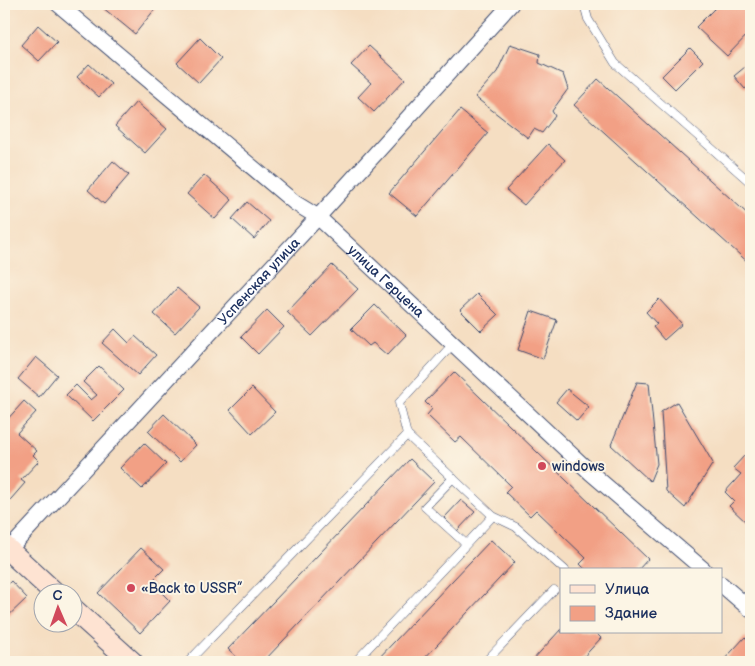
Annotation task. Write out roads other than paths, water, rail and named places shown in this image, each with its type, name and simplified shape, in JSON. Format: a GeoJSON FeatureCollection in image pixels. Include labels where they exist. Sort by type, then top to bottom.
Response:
{"type":"FeatureCollection","features":[{"type":"Feature","properties":{"kind":"street","name":"улица Герцена"},"geometry":{"type":"LineString","coordinates":[[58,4],[295,203],[318,217],[591,473],[702,568]]}},
{"type":"Feature","properties":{"kind":"street","name":"Успенская улица"},"geometry":{"type":"LineString","coordinates":[[5,551],[318,217],[511,4]]}},
{"type":"Feature","properties":{"kind":"street"},"geometry":{"type":"LineString","coordinates":[[5,551],[44,584]]}},
{"type":"Feature","properties":{"kind":"street"},"geometry":{"type":"LineString","coordinates":[[722,585],[751,610]]}},
{"type":"Feature","properties":{"kind":"street"},"geometry":{"type":"LineString","coordinates":[[82,617],[132,662]]}},
{"type":"Feature","properties":{"kind":"lane"},"geometry":{"type":"LineString","coordinates":[[584,4],[588,19],[615,63],[751,183]]}},
{"type":"Feature","properties":{"kind":"lane"},"geometry":{"type":"LineString","coordinates":[[453,344],[398,403],[407,435],[493,516],[516,527],[563,568]]}},
{"type":"Feature","properties":{"kind":"lane"},"geometry":{"type":"LineString","coordinates":[[188,662],[407,435]]}},
{"type":"Feature","properties":{"kind":"lane"},"geometry":{"type":"LineString","coordinates":[[452,478],[426,507],[466,544]]}},
{"type":"Feature","properties":{"kind":"lane"},"geometry":{"type":"LineString","coordinates":[[355,662],[493,516]]}},
{"type":"Feature","properties":{"kind":"lane"},"geometry":{"type":"LineString","coordinates":[[485,662],[554,590]]}},
{"type":"Feature","properties":{"kind":"place","name":"windows"},"geometry":{"type":"Point","coordinates":[542,466]}},
{"type":"Feature","properties":{"kind":"place","name":"«Back to USSR”"},"geometry":{"type":"Point","coordinates":[131,588]}}]}
